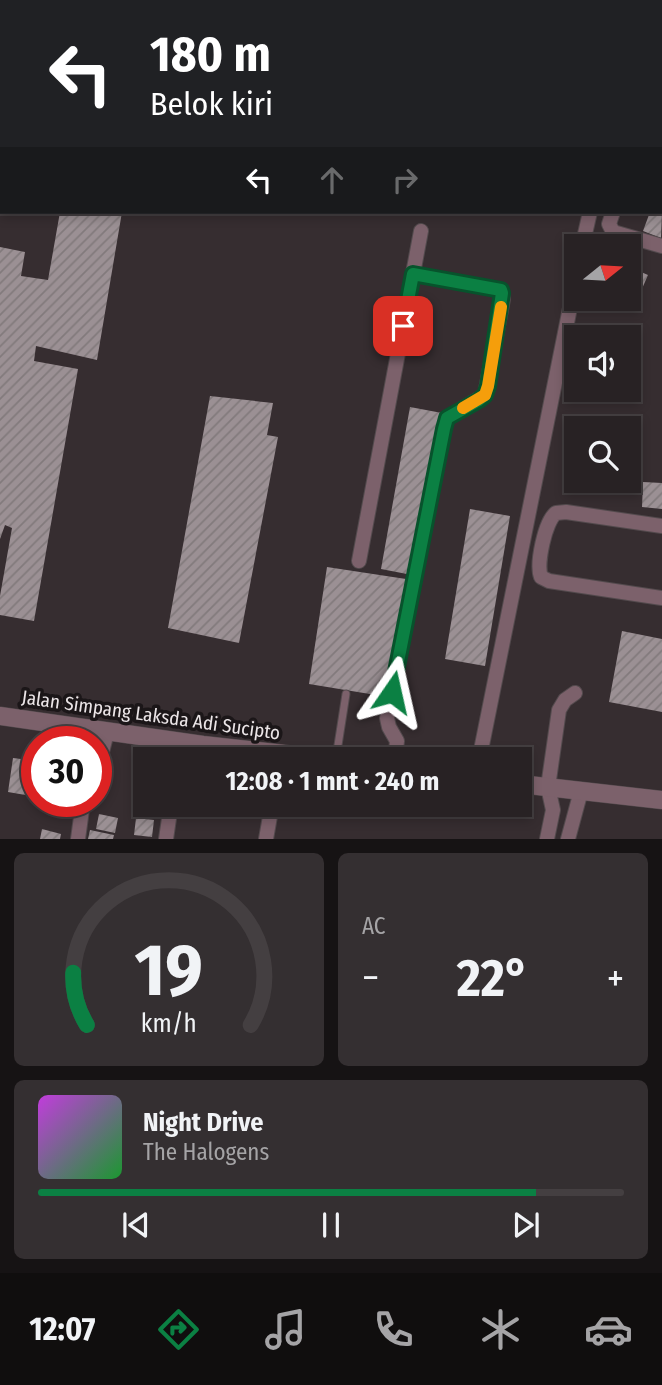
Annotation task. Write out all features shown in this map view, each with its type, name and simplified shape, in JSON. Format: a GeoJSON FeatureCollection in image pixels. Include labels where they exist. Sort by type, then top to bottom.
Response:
{"type":"FeatureCollection","features":[{"type":"Feature","properties":{"kind":"street"},"geometry":{"type":"LineString","coordinates":[[585,234],[590,214]]}},
{"type":"Feature","properties":{"kind":"street"},"geometry":{"type":"LineString","coordinates":[[611,214],[609,223],[613,232],[662,246]]}},
{"type":"Feature","properties":{"kind":"street"},"geometry":{"type":"LineString","coordinates":[[359,561],[421,231]]}},
{"type":"Feature","properties":{"kind":"street"},"geometry":{"type":"LineString","coordinates":[[397,747],[397,741],[387,718],[444,429],[447,418],[485,395],[503,299],[501,290],[413,274]]}},
{"type":"Feature","properties":{"kind":"street"},"geometry":{"type":"LineString","coordinates":[[482,747],[569,312]]}},
{"type":"Feature","properties":{"kind":"street"},"geometry":{"type":"LineString","coordinates":[[662,526],[566,512],[556,513],[549,520],[539,566],[541,577],[549,581],[662,598]]}},
{"type":"Feature","properties":{"kind":"street"},"geometry":{"type":"LineString","coordinates":[[547,839],[553,816],[548,787],[559,710],[565,700],[575,692]]}},
{"type":"Feature","properties":{"kind":"street","name":"Jalan Simpang Laksda Adi Sucipto"},"geometry":{"type":"LineString","coordinates":[[0,716],[42,726]]}},
{"type":"Feature","properties":{"kind":"street","name":"Jalan Simpang Laksda Adi Sucipto"},"geometry":{"type":"LineString","coordinates":[[112,733],[155,738],[185,747]]}},
{"type":"Feature","properties":{"kind":"street"},"geometry":{"type":"LineString","coordinates":[[154,747],[155,738]]}},
{"type":"Feature","properties":{"kind":"street"},"geometry":{"type":"LineString","coordinates":[[532,785],[662,800]]}},
{"type":"Feature","properties":{"kind":"street"},"geometry":{"type":"LineString","coordinates":[[568,839],[581,791]]}},
{"type":"Feature","properties":{"kind":"street"},"geometry":{"type":"LineString","coordinates":[[78,839],[81,817]]}},
{"type":"Feature","properties":{"kind":"street"},"geometry":{"type":"LineString","coordinates":[[166,839],[169,817]]}},
{"type":"Feature","properties":{"kind":"street"},"geometry":{"type":"LineString","coordinates":[[266,839],[270,817]]}},
{"type":"Feature","properties":{"kind":"lane"},"geometry":{"type":"LineString","coordinates":[[339,747],[346,694]]}},
{"type":"Feature","properties":{"kind":"building"},"geometry":{"type":"Polygon","coordinates":[[[60,214],[122,214],[97,360],[36,346],[34,361],[78,369],[34,621],[0,615],[0,596],[12,528],[5,525],[0,539],[0,247],[25,252],[21,276],[48,280],[60,214]]]}},
{"type":"Feature","properties":{"kind":"building"},"geometry":{"type":"Polygon","coordinates":[[[649,214],[662,214],[661,238],[643,231],[649,214]]]}},
{"type":"Feature","properties":{"kind":"building"},"geometry":{"type":"Polygon","coordinates":[[[641,272],[648,275],[641,291],[641,272]]]}},
{"type":"Feature","properties":{"kind":"building"},"geometry":{"type":"Polygon","coordinates":[[[210,396],[273,403],[267,435],[278,437],[239,643],[168,628],[210,396]]]}},
{"type":"Feature","properties":{"kind":"building"},"geometry":{"type":"Polygon","coordinates":[[[410,407],[442,413],[412,575],[381,569],[410,407]]]}},
{"type":"Feature","properties":{"kind":"building"},"geometry":{"type":"Polygon","coordinates":[[[643,482],[662,483],[662,509],[642,507],[643,482]]]}},
{"type":"Feature","properties":{"kind":"building"},"geometry":{"type":"Polygon","coordinates":[[[470,509],[510,516],[485,666],[445,659],[470,509]]]}},
{"type":"Feature","properties":{"kind":"building"},"geometry":{"type":"Polygon","coordinates":[[[327,567],[406,579],[388,697],[309,684],[327,567]]]}},
{"type":"Feature","properties":{"kind":"building"},"geometry":{"type":"Polygon","coordinates":[[[622,631],[662,639],[662,712],[609,702],[622,631]]]}},
{"type":"Feature","properties":{"kind":"building"},"geometry":{"type":"Polygon","coordinates":[[[13,758],[21,759],[21,794],[8,792],[13,758]]]}},
{"type":"Feature","properties":{"kind":"building"},"geometry":{"type":"Polygon","coordinates":[[[98,817],[118,818],[115,833],[96,829],[98,817]]]}},
{"type":"Feature","properties":{"kind":"building"},"geometry":{"type":"Polygon","coordinates":[[[136,818],[154,820],[152,837],[134,835],[136,818]]]}},
{"type":"Feature","properties":{"kind":"building"},"geometry":{"type":"Polygon","coordinates":[[[42,829],[61,834],[60,839],[40,839],[42,829]]]}},
{"type":"Feature","properties":{"kind":"building"},"geometry":{"type":"Polygon","coordinates":[[[90,830],[114,835],[113,839],[88,839],[90,830]]]}},
{"type":"Feature","properties":{"kind":"slow traffic"},"geometry":{"type":"LineString","coordinates":[[463,408],[485,395],[501,307]]}},
{"type":"Feature","properties":{"kind":"route"},"geometry":{"type":"LineString","coordinates":[[392,692],[444,429],[447,418],[485,395],[503,299],[501,290],[413,274],[403,326]]}}]}
